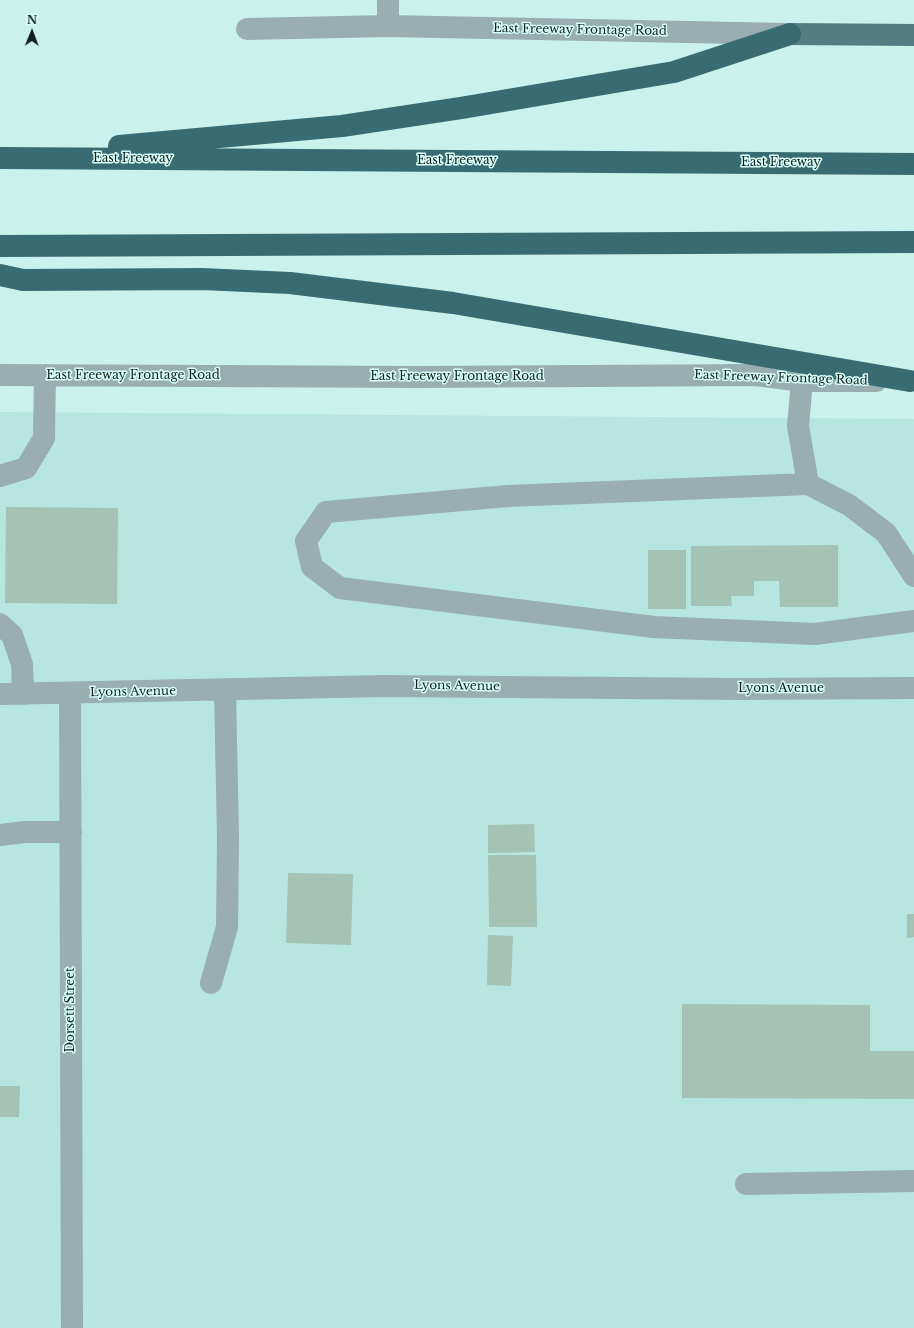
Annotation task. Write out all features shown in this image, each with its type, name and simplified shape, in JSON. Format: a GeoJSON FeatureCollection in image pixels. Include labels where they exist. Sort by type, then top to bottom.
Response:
{"type":"FeatureCollection","features":[{"type":"Feature","properties":{"kind":"highway"},"geometry":{"type":"LineString","coordinates":[[0,157],[342,126],[453,109],[674,72],[790,34]]}},
{"type":"Feature","properties":{"kind":"highway","name":"East Freeway"},"geometry":{"type":"LineString","coordinates":[[0,157],[914,164]]}},
{"type":"Feature","properties":{"kind":"highway"},"geometry":{"type":"LineString","coordinates":[[0,246],[914,242]]}},
{"type":"Feature","properties":{"kind":"highway"},"geometry":{"type":"LineString","coordinates":[[0,275],[23,280],[202,279],[290,283],[328,287],[453,303],[912,381]]}},
{"type":"Feature","properties":{"kind":"main road","name":"East Freeway Frontage Road"},"geometry":{"type":"LineString","coordinates":[[790,34],[914,35]]}},
{"type":"Feature","properties":{"kind":"street"},"geometry":{"type":"LineString","coordinates":[[388,0],[388,26]]}},
{"type":"Feature","properties":{"kind":"street","name":"East Freeway Frontage Road"},"geometry":{"type":"LineString","coordinates":[[247,29],[388,26],[790,34]]}},
{"type":"Feature","properties":{"kind":"street","name":"East Freeway Frontage Road"},"geometry":{"type":"LineString","coordinates":[[0,375],[417,378],[756,375],[802,381],[912,381]]}},
{"type":"Feature","properties":{"kind":"street"},"geometry":{"type":"LineString","coordinates":[[0,476],[26,468],[44,438],[45,375]]}},
{"type":"Feature","properties":{"kind":"street"},"geometry":{"type":"LineString","coordinates":[[802,381],[798,426],[808,484]]}},
{"type":"Feature","properties":{"kind":"street"},"geometry":{"type":"LineString","coordinates":[[914,576],[886,533],[849,505],[808,484],[508,496],[326,512],[306,541],[312,567],[340,588],[654,627],[815,634],[914,622]]}},
{"type":"Feature","properties":{"kind":"street"},"geometry":{"type":"LineString","coordinates":[[0,624],[12,635],[22,664],[23,694]]}},
{"type":"Feature","properties":{"kind":"street","name":"Lyons Avenue"},"geometry":{"type":"LineString","coordinates":[[0,694],[384,686],[740,690],[914,688]]}},
{"type":"Feature","properties":{"kind":"street"},"geometry":{"type":"LineString","coordinates":[[211,983],[227,927],[228,838],[225,690]]}},
{"type":"Feature","properties":{"kind":"street","name":"Dorsett Street"},"geometry":{"type":"LineString","coordinates":[[70,693],[72,1328]]}},
{"type":"Feature","properties":{"kind":"street"},"geometry":{"type":"LineString","coordinates":[[0,834],[25,832],[71,832]]}},
{"type":"Feature","properties":{"kind":"street"},"geometry":{"type":"LineString","coordinates":[[746,1184],[914,1181]]}},
{"type":"Feature","properties":{"kind":"shaded area"},"geometry":{"type":"Polygon","coordinates":[[[0,412],[914,419],[914,1328],[0,1328],[0,412]]]}},
{"type":"Feature","properties":{"kind":"building"},"geometry":{"type":"Polygon","coordinates":[[[6,507],[118,508],[117,604],[5,603],[6,507]]]}},
{"type":"Feature","properties":{"kind":"building"},"geometry":{"type":"Polygon","coordinates":[[[838,545],[838,607],[780,607],[779,581],[754,581],[754,596],[731,596],[732,606],[691,606],[691,546],[838,545]]]}},
{"type":"Feature","properties":{"kind":"building"},"geometry":{"type":"Polygon","coordinates":[[[648,550],[686,550],[686,609],[648,609],[648,550]]]}},
{"type":"Feature","properties":{"kind":"building"},"geometry":{"type":"Polygon","coordinates":[[[534,824],[535,852],[488,853],[488,825],[534,824]]]}},
{"type":"Feature","properties":{"kind":"building"},"geometry":{"type":"Polygon","coordinates":[[[488,855],[536,855],[537,927],[489,927],[488,855]]]}},
{"type":"Feature","properties":{"kind":"building"},"geometry":{"type":"Polygon","coordinates":[[[288,873],[353,874],[351,945],[286,943],[288,873]]]}},
{"type":"Feature","properties":{"kind":"building"},"geometry":{"type":"Polygon","coordinates":[[[907,914],[914,914],[914,937],[907,938],[907,914]]]}},
{"type":"Feature","properties":{"kind":"building"},"geometry":{"type":"Polygon","coordinates":[[[488,935],[513,936],[511,986],[487,985],[488,935]]]}},
{"type":"Feature","properties":{"kind":"building"},"geometry":{"type":"Polygon","coordinates":[[[682,1004],[870,1005],[870,1051],[914,1051],[914,1099],[682,1098],[682,1004]]]}},
{"type":"Feature","properties":{"kind":"building"},"geometry":{"type":"Polygon","coordinates":[[[0,1086],[20,1086],[19,1117],[0,1117],[0,1086]]]}}]}
